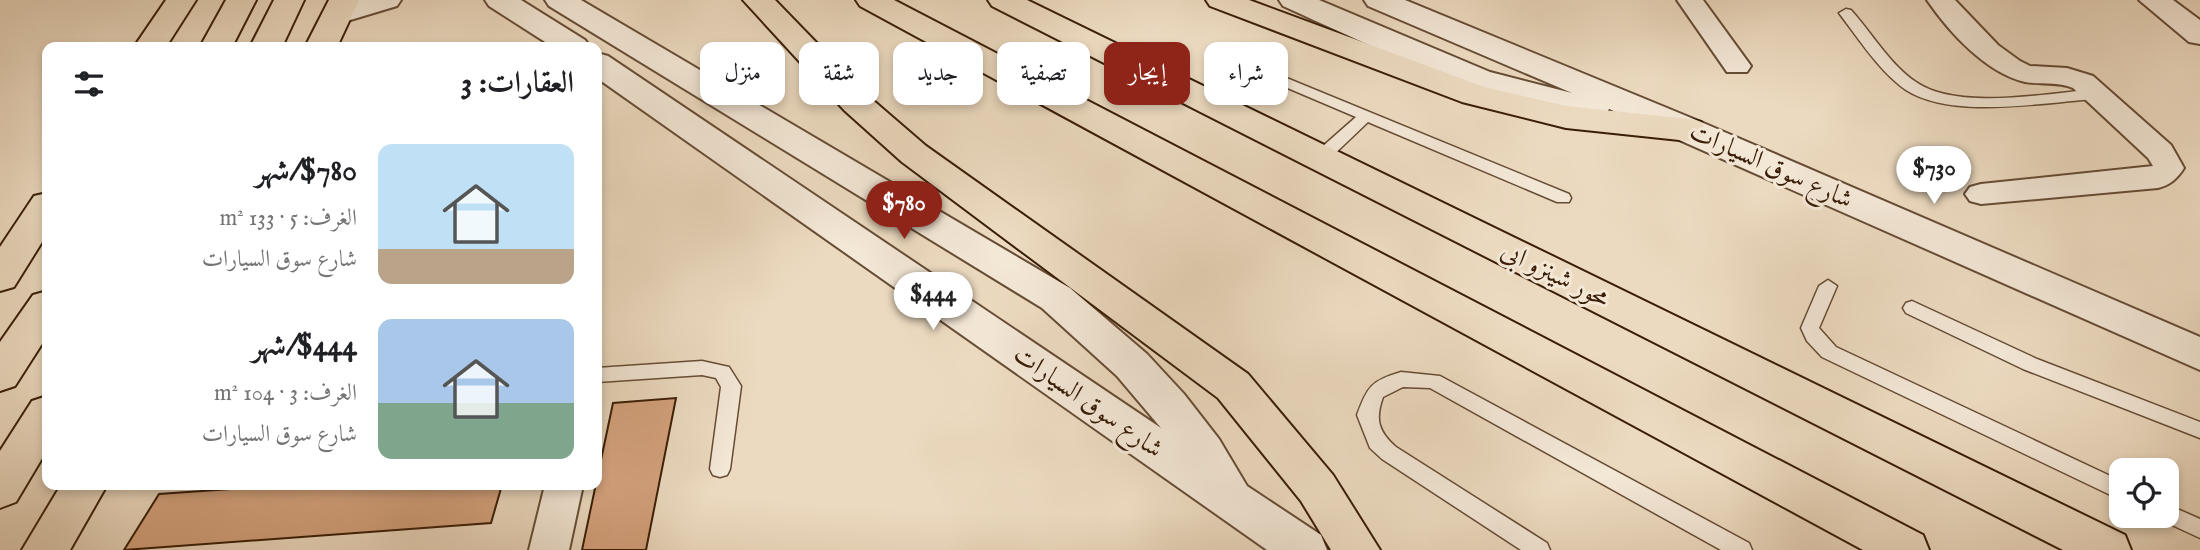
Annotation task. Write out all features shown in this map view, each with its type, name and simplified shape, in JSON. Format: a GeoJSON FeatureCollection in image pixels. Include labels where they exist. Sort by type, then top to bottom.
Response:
{"type":"FeatureCollection","features":[{"type":"Feature","properties":{"kind":"main road"},"geometry":{"type":"LineString","coordinates":[[153,42],[181,0]]}},
{"type":"Feature","properties":{"kind":"main road"},"geometry":{"type":"LineString","coordinates":[[220,42],[241,0]]}},
{"type":"Feature","properties":{"kind":"main road"},"geometry":{"type":"LineString","coordinates":[[270,41],[289,0]]}},
{"type":"Feature","properties":{"kind":"main road"},"geometry":{"type":"LineString","coordinates":[[758,0],[856,103],[914,154],[995,210],[1234,386],[1309,478],[1357,550]]}},
{"type":"Feature","properties":{"kind":"main road"},"geometry":{"type":"LineString","coordinates":[[871,0],[1906,550]]}},
{"type":"Feature","properties":{"kind":"main road","name":"محور شينزو ابى"},"geometry":{"type":"LineString","coordinates":[[1003,0],[2108,550]]}},
{"type":"Feature","properties":{"kind":"main road"},"geometry":{"type":"LineString","coordinates":[[1221,0],[1474,95],[1566,117],[1689,130]]}},
{"type":"Feature","properties":{"kind":"main road"},"geometry":{"type":"LineString","coordinates":[[324,42],[341,7]]}},
{"type":"Feature","properties":{"kind":"main road"},"geometry":{"type":"LineString","coordinates":[[0,277],[42,213]]}},
{"type":"Feature","properties":{"kind":"main road"},"geometry":{"type":"LineString","coordinates":[[0,375],[42,312]]}},
{"type":"Feature","properties":{"kind":"main road"},"geometry":{"type":"LineString","coordinates":[[0,489],[42,421]]}},
{"type":"Feature","properties":{"kind":"main road"},"geometry":{"type":"LineString","coordinates":[[45,550],[82,490]]}},
{"type":"Feature","properties":{"kind":"street"},"geometry":{"type":"LineString","coordinates":[[341,7],[386,0]]}},
{"type":"Feature","properties":{"kind":"street"},"geometry":{"type":"LineString","coordinates":[[500,0],[566,42]]}},
{"type":"Feature","properties":{"kind":"street"},"geometry":{"type":"LineString","coordinates":[[560,0],[1056,298],[1114,347],[1169,406],[1203,452],[1234,503]]}},
{"type":"Feature","properties":{"kind":"street"},"geometry":{"type":"LineString","coordinates":[[1294,0],[1477,78],[1514,90],[1583,106],[1645,111]]}},
{"type":"Feature","properties":{"kind":"street","name":"شارع سوق السيارات"},"geometry":{"type":"LineString","coordinates":[[1379,0],[1645,111],[2200,354]]}},
{"type":"Feature","properties":{"kind":"street"},"geometry":{"type":"LineString","coordinates":[[1690,0],[1737,66]]}},
{"type":"Feature","properties":{"kind":"street"},"geometry":{"type":"LineString","coordinates":[[1940,0],[2012,68],[2031,75],[2068,75],[2083,82],[2161,152],[2169,168],[2166,174],[2158,178],[1981,194]]}},
{"type":"Feature","properties":{"kind":"street"},"geometry":{"type":"LineString","coordinates":[[2154,0],[2200,35]]}},
{"type":"Feature","properties":{"kind":"street","name":"شارع سوق السيارات"},"geometry":{"type":"LineString","coordinates":[[602,66],[1304,550]]}},
{"type":"Feature","properties":{"kind":"street"},"geometry":{"type":"LineString","coordinates":[[549,550],[563,490]]}},
{"type":"Feature","properties":{"kind":"lane"},"geometry":{"type":"LineString","coordinates":[[1846,13],[1908,84],[1930,96],[1956,101],[2097,94]]}},
{"type":"Feature","properties":{"kind":"lane"},"geometry":{"type":"LineString","coordinates":[[1288,82],[1563,198]]}},
{"type":"Feature","properties":{"kind":"lane"},"geometry":{"type":"LineString","coordinates":[[1320,158],[1366,116]]}},
{"type":"Feature","properties":{"kind":"lane"},"geometry":{"type":"LineString","coordinates":[[1828,286],[1810,328],[1813,336],[1829,352],[2109,485]]}},
{"type":"Feature","properties":{"kind":"lane"},"geometry":{"type":"LineString","coordinates":[[1912,309],[2029,364],[2200,430]]}},
{"type":"Feature","properties":{"kind":"lane"},"geometry":{"type":"LineString","coordinates":[[602,375],[702,368],[722,372],[731,386],[720,469]]}},
{"type":"Feature","properties":{"kind":"lane"},"geometry":{"type":"LineString","coordinates":[[1539,550],[1389,453],[1377,442],[1367,415],[1375,392],[1386,384],[1416,378],[1448,388],[1741,550]]}},
{"type":"Feature","properties":{"kind":"lane"},"geometry":{"type":"LineString","coordinates":[[2179,519],[2200,529]]}},
{"type":"Feature","properties":{"kind":"building"},"geometry":{"type":"Polygon","coordinates":[[[676,398],[646,550],[582,550],[595,490],[602,490],[602,455],[613,403],[676,398]]]}},
{"type":"Feature","properties":{"kind":"building"},"geometry":{"type":"Polygon","coordinates":[[[216,490],[501,490],[491,523],[124,550],[159,494],[216,490]]]}}]}
